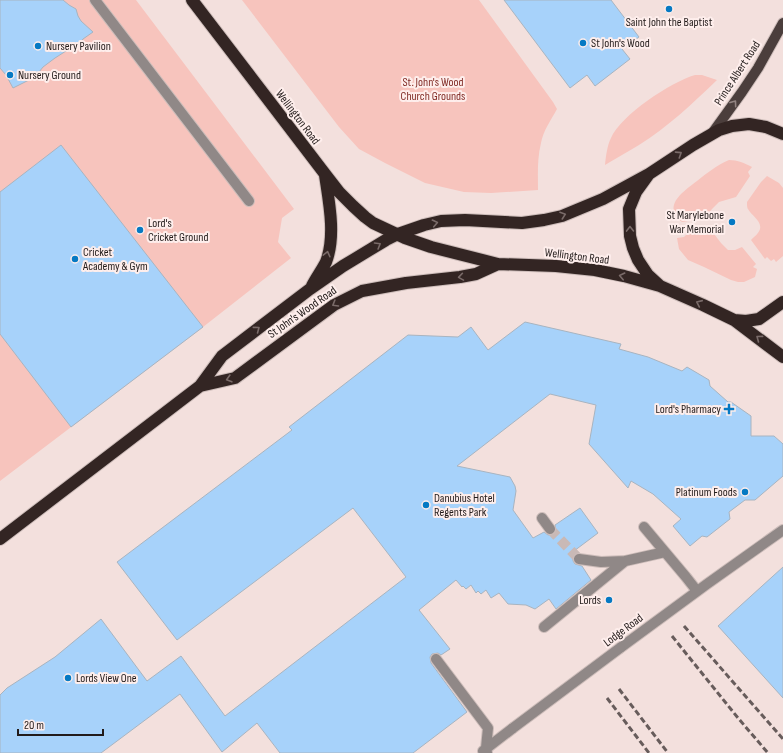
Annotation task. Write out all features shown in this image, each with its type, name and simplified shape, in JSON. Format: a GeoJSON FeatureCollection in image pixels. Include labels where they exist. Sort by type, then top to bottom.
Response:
{"type":"FeatureCollection","features":[{"type":"Feature","properties":{"kind":"highway","name":"Wellington Road"},"geometry":{"type":"LineString","coordinates":[[192,0],[339,192],[373,223],[405,238],[430,247],[498,264],[556,266],[595,270],[660,286]]}},
{"type":"Feature","properties":{"kind":"highway"},"geometry":{"type":"LineString","coordinates":[[398,234],[441,221],[465,220],[522,223],[562,216],[603,199],[649,174],[719,130],[732,126],[749,124],[766,127],[783,134]]}},
{"type":"Feature","properties":{"kind":"highway"},"geometry":{"type":"LineString","coordinates":[[310,289],[326,261],[331,240],[330,214],[325,174]]}},
{"type":"Feature","properties":{"kind":"highway"},"geometry":{"type":"LineString","coordinates":[[649,174],[636,192],[629,210],[630,236],[633,248],[638,260],[648,275],[660,286],[734,320],[783,357]]}},
{"type":"Feature","properties":{"kind":"highway","name":"St John's Wood Road"},"geometry":{"type":"LineString","coordinates":[[0,539],[200,386],[222,356],[310,289],[343,266],[398,234]]}},
{"type":"Feature","properties":{"kind":"highway","name":"St John's Wood Road"},"geometry":{"type":"LineString","coordinates":[[200,386],[234,378],[334,305],[362,291],[406,283],[476,274],[498,264]]}},
{"type":"Feature","properties":{"kind":"highway"},"geometry":{"type":"LineString","coordinates":[[734,320],[746,321],[759,319],[783,302]]}},
{"type":"Feature","properties":{"kind":"main road","name":"Prince Albert Road"},"geometry":{"type":"LineString","coordinates":[[711,135],[758,68],[783,23]]}},
{"type":"Feature","properties":{"kind":"street"},"geometry":{"type":"LineString","coordinates":[[95,0],[249,202]]}},
{"type":"Feature","properties":{"kind":"street"},"geometry":{"type":"LineString","coordinates":[[542,518],[550,529]]}},
{"type":"Feature","properties":{"kind":"street"},"geometry":{"type":"LineString","coordinates":[[644,528],[686,576],[697,591]]}},
{"type":"Feature","properties":{"kind":"street","name":"Lodge Road"},"geometry":{"type":"LineString","coordinates":[[484,751],[697,591],[783,530]]}},
{"type":"Feature","properties":{"kind":"street"},"geometry":{"type":"LineString","coordinates":[[579,559],[602,562],[625,561],[665,552]]}},
{"type":"Feature","properties":{"kind":"street"},"geometry":{"type":"LineString","coordinates":[[544,628],[625,561]]}},
{"type":"Feature","properties":{"kind":"street"},"geometry":{"type":"LineString","coordinates":[[436,659],[488,728],[484,751]]}},
{"type":"Feature","properties":{"kind":"green space","name":"Lord's Cricket Ground"},"geometry":{"type":"Polygon","coordinates":[[[0,0],[136,0],[294,209],[282,218],[278,242],[291,258],[203,327],[0,481],[0,0]]]}},
{"type":"Feature","properties":{"kind":"green space","name":"St. John's Wood Church Grounds"},"geometry":{"type":"Polygon","coordinates":[[[242,0],[479,0],[557,109],[542,139],[538,161],[538,190],[491,193],[464,192],[425,183],[359,149],[339,127],[242,0]]]}},
{"type":"Feature","properties":{"kind":"green space"},"geometry":{"type":"Polygon","coordinates":[[[695,75],[702,75],[717,80],[670,123],[639,145],[605,165],[611,138],[616,129],[625,119],[648,100],[673,85],[695,75]]]}},
{"type":"Feature","properties":{"kind":"green space"},"geometry":{"type":"Polygon","coordinates":[[[729,160],[738,161],[752,167],[748,172],[750,176],[736,197],[719,202],[708,214],[707,218],[682,222],[676,216],[674,210],[674,205],[677,199],[686,189],[708,172],[729,160]]]}},
{"type":"Feature","properties":{"kind":"green space"},"geometry":{"type":"Polygon","coordinates":[[[767,176],[779,183],[783,188],[783,256],[776,262],[774,259],[771,261],[767,257],[765,259],[751,240],[759,232],[760,226],[747,206],[747,202],[767,176]]]}},
{"type":"Feature","properties":{"kind":"green space"},"geometry":{"type":"Polygon","coordinates":[[[711,230],[728,250],[735,250],[742,247],[756,264],[753,267],[757,269],[755,277],[744,282],[738,282],[688,260],[679,249],[677,238],[684,237],[687,234],[711,230]]]}},
{"type":"Feature","properties":{"kind":"building","name":"Nursery Pavilion"},"geometry":{"type":"Polygon","coordinates":[[[0,0],[63,0],[76,9],[81,21],[93,32],[83,39],[74,50],[66,51],[43,67],[35,77],[13,88],[6,75],[0,68],[0,0]]]}},
{"type":"Feature","properties":{"kind":"building","name":"St John's Wood"},"geometry":{"type":"Polygon","coordinates":[[[504,0],[611,0],[639,37],[622,49],[630,59],[595,86],[587,75],[570,88],[504,0]]]}},
{"type":"Feature","properties":{"kind":"building","name":"Cricket Academy & Gym"},"geometry":{"type":"Polygon","coordinates":[[[61,145],[203,327],[71,427],[0,334],[0,192],[61,145]]]}},
{"type":"Feature","properties":{"kind":"building"},"geometry":{"type":"Polygon","coordinates":[[[525,322],[621,344],[619,349],[648,357],[682,371],[687,367],[709,380],[710,386],[728,402],[731,402],[751,416],[751,436],[774,436],[783,444],[783,476],[755,500],[745,500],[729,512],[730,519],[707,537],[702,536],[690,546],[673,526],[681,519],[653,494],[631,481],[628,488],[589,444],[596,405],[550,394],[457,466],[510,477],[516,491],[513,510],[533,538],[544,532],[548,535],[553,534],[556,531],[555,525],[580,508],[598,533],[574,551],[575,554],[573,561],[575,564],[582,566],[591,580],[556,609],[549,599],[535,609],[526,605],[508,604],[499,593],[491,598],[486,590],[481,594],[478,591],[476,593],[471,585],[466,589],[456,580],[419,610],[450,649],[441,655],[438,653],[432,654],[430,657],[431,663],[467,712],[413,753],[280,753],[257,723],[222,752],[180,694],[101,753],[0,753],[0,695],[7,688],[55,657],[101,619],[147,681],[181,656],[225,716],[406,577],[353,508],[177,640],[117,562],[292,430],[289,427],[408,335],[458,337],[471,327],[488,350],[525,322]]]}},
{"type":"Feature","properties":{"kind":"building"},"geometry":{"type":"Polygon","coordinates":[[[783,567],[783,698],[718,626],[783,567]]]}},
{"type":"Feature","properties":{"kind":"tunnel"},"geometry":{"type":"LineString","coordinates":[[550,529],[579,559]]}},
{"type":"Feature","properties":{"kind":"railway"},"geometry":{"type":"LineString","coordinates":[[684,626],[783,739]]}},
{"type":"Feature","properties":{"kind":"railway"},"geometry":{"type":"LineString","coordinates":[[672,636],[768,753]]}},
{"type":"Feature","properties":{"kind":"railway"},"geometry":{"type":"LineString","coordinates":[[619,689],[668,753]]}},
{"type":"Feature","properties":{"kind":"railway"},"geometry":{"type":"LineString","coordinates":[[607,698],[649,753]]}},
{"type":"Feature","properties":{"kind":"place","name":"Saint John the Baptist"},"geometry":{"type":"Point","coordinates":[669,9]}},
{"type":"Feature","properties":{"kind":"place","name":"St John's Wood"},"geometry":{"type":"Point","coordinates":[583,43]}},
{"type":"Feature","properties":{"kind":"place","name":"Nursery Pavilion"},"geometry":{"type":"Point","coordinates":[38,46]}},
{"type":"Feature","properties":{"kind":"place","name":"Nursery Ground"},"geometry":{"type":"Point","coordinates":[10,75]}},
{"type":"Feature","properties":{"kind":"place","name":"St Marylebone War Memorial"},"geometry":{"type":"Point","coordinates":[732,222]}},
{"type":"Feature","properties":{"kind":"place","name":"Lord's Cricket Ground"},"geometry":{"type":"Point","coordinates":[140,230]}},
{"type":"Feature","properties":{"kind":"place","name":"Cricket Academy & Gym"},"geometry":{"type":"Point","coordinates":[75,259]}},
{"type":"Feature","properties":{"kind":"place","name":"Lord's Pharmacy"},"geometry":{"type":"Point","coordinates":[729,409]}},
{"type":"Feature","properties":{"kind":"place","name":"Platinum Foods"},"geometry":{"type":"Point","coordinates":[745,492]}},
{"type":"Feature","properties":{"kind":"place","name":"Danubius Hotel Regents Park"},"geometry":{"type":"Point","coordinates":[426,505]}},
{"type":"Feature","properties":{"kind":"place","name":"Lords"},"geometry":{"type":"Point","coordinates":[609,600]}},
{"type":"Feature","properties":{"kind":"place","name":"Lords View One"},"geometry":{"type":"Point","coordinates":[68,678]}}]}
